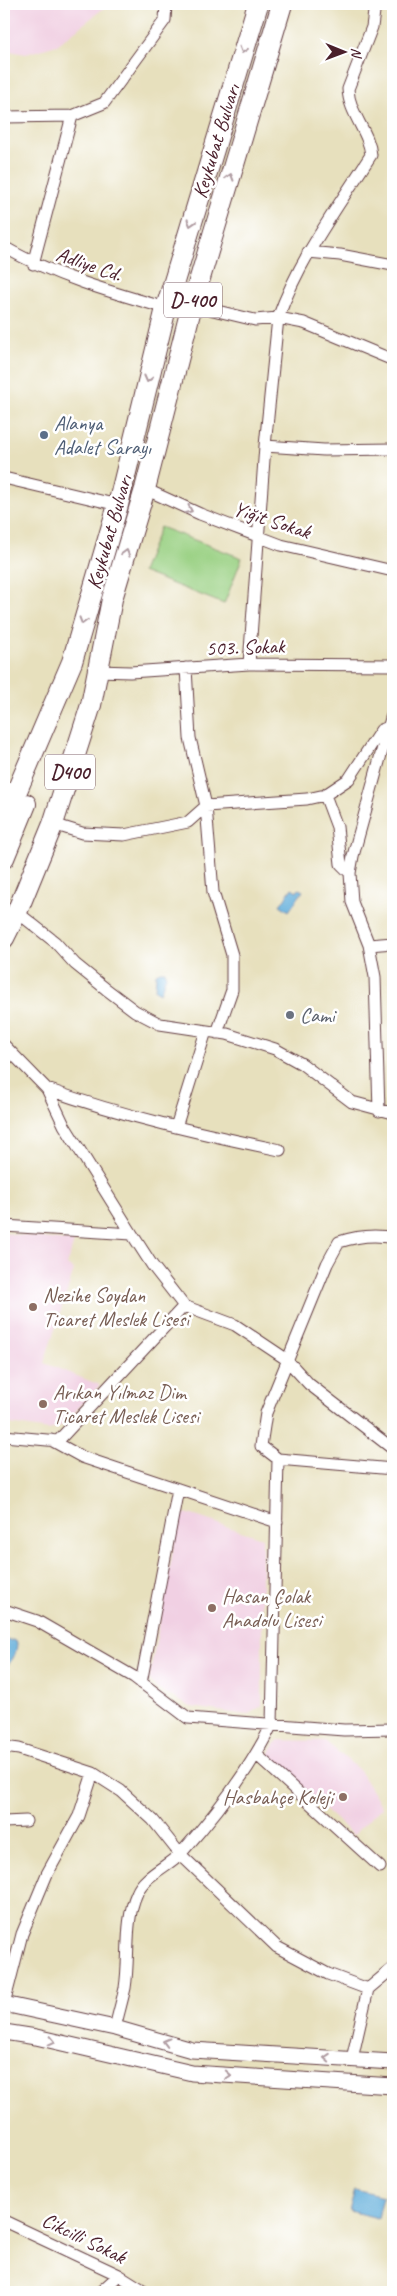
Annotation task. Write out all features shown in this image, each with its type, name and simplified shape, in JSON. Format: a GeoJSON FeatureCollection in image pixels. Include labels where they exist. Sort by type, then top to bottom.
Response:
{"type":"FeatureCollection","features":[{"type":"Feature","properties":{"kind":"highway","name":"Keykubat Bulvarı"},"geometry":{"type":"LineString","coordinates":[[4,821],[72,662],[118,505],[166,308],[258,4]]}},
{"type":"Feature","properties":{"kind":"highway","name":"Keykubat Bulvarı"},"geometry":{"type":"LineString","coordinates":[[112,599],[145,489],[192,306],[282,4]]}},
{"type":"Feature","properties":{"kind":"highway","name":"D400"},"geometry":{"type":"LineString","coordinates":[[4,938],[10,910],[53,824],[91,705],[112,599]]}},
{"type":"Feature","properties":{"kind":"highway"},"geometry":{"type":"LineString","coordinates":[[10,910],[68,743],[112,599]]}},
{"type":"Feature","properties":{"kind":"highway"},"geometry":{"type":"LineString","coordinates":[[4,858],[37,776],[72,662]]}},
{"type":"Feature","properties":{"kind":"street"},"geometry":{"type":"LineString","coordinates":[[4,117],[72,116],[104,103],[165,20],[166,4]]}},
{"type":"Feature","properties":{"kind":"street"},"geometry":{"type":"LineString","coordinates":[[249,664],[265,446],[278,318],[289,288],[308,252],[371,155],[365,136],[348,100],[348,89],[372,27],[375,4]]}},
{"type":"Feature","properties":{"kind":"street"},"geometry":{"type":"LineString","coordinates":[[33,264],[72,116]]}},
{"type":"Feature","properties":{"kind":"street","name":"Adliye Cd."},"geometry":{"type":"LineString","coordinates":[[4,247],[33,264],[112,293],[166,308]]}},
{"type":"Feature","properties":{"kind":"street"},"geometry":{"type":"LineString","coordinates":[[308,252],[340,255],[393,265]]}},
{"type":"Feature","properties":{"kind":"street"},"geometry":{"type":"LineString","coordinates":[[192,306],[255,320],[278,318],[304,323],[393,360]]}},
{"type":"Feature","properties":{"kind":"street"},"geometry":{"type":"LineString","coordinates":[[265,446],[324,450],[393,449]]}},
{"type":"Feature","properties":{"kind":"street"},"geometry":{"type":"LineString","coordinates":[[4,478],[118,505]]}},
{"type":"Feature","properties":{"kind":"street","name":"Yiğit Sokak"},"geometry":{"type":"LineString","coordinates":[[145,489],[258,538],[281,546],[393,571]]}},
{"type":"Feature","properties":{"kind":"street","name":"503. Sokak"},"geometry":{"type":"LineString","coordinates":[[98,671],[130,672],[249,664],[393,665]]}},
{"type":"Feature","properties":{"kind":"street"},"geometry":{"type":"LineString","coordinates":[[176,1127],[211,1032],[232,990],[232,955],[213,892],[206,806],[190,738],[186,668]]}},
{"type":"Feature","properties":{"kind":"street"},"geometry":{"type":"LineString","coordinates":[[379,1111],[375,977],[369,945],[352,902],[350,873],[393,711]]}},
{"type":"Feature","properties":{"kind":"street"},"geometry":{"type":"LineString","coordinates":[[53,824],[82,833],[124,835],[188,822],[206,806],[307,799],[325,795],[350,779],[382,730],[389,727]]}},
{"type":"Feature","properties":{"kind":"street"},"geometry":{"type":"LineString","coordinates":[[325,795],[336,822],[341,864],[350,873]]}},
{"type":"Feature","properties":{"kind":"street"},"geometry":{"type":"LineString","coordinates":[[10,910],[55,942],[75,964],[135,1011],[160,1024],[211,1032],[275,1049],[302,1064],[352,1102],[379,1111],[393,1113]]}},
{"type":"Feature","properties":{"kind":"street"},"geometry":{"type":"LineString","coordinates":[[369,945],[393,943]]}},
{"type":"Feature","properties":{"kind":"street"},"geometry":{"type":"LineString","coordinates":[[6,1053],[48,1089],[176,1127],[280,1150]]}},
{"type":"Feature","properties":{"kind":"street"},"geometry":{"type":"LineString","coordinates":[[48,1089],[64,1125],[132,1234],[184,1306],[235,1325],[286,1359],[309,1384],[393,1449]]}},
{"type":"Feature","properties":{"kind":"street"},"geometry":{"type":"LineString","coordinates":[[4,1226],[132,1234]]}},
{"type":"Feature","properties":{"kind":"street"},"geometry":{"type":"LineString","coordinates":[[393,1238],[381,1235],[359,1236],[339,1242],[327,1264],[286,1359],[266,1413],[261,1446],[278,1459],[393,1469]]}},
{"type":"Feature","properties":{"kind":"street"},"geometry":{"type":"LineString","coordinates":[[4,1437],[58,1441],[184,1306]]}},
{"type":"Feature","properties":{"kind":"street"},"geometry":{"type":"LineString","coordinates":[[51,1440],[82,1457],[277,1522]]}},
{"type":"Feature","properties":{"kind":"street"},"geometry":{"type":"LineString","coordinates":[[115,2028],[125,1988],[131,1912],[136,1893],[141,1886],[180,1854],[257,1754],[272,1724],[278,1459]]}},
{"type":"Feature","properties":{"kind":"street"},"geometry":{"type":"LineString","coordinates":[[141,1683],[178,1489]]}},
{"type":"Feature","properties":{"kind":"street"},"geometry":{"type":"LineString","coordinates":[[4,1610],[37,1621],[141,1683],[188,1718],[344,1730],[393,1729]]}},
{"type":"Feature","properties":{"kind":"street"},"geometry":{"type":"LineString","coordinates":[[4,1747],[19,1749],[93,1773],[121,1791],[153,1820],[180,1854],[277,1948],[328,1974],[368,1989]]}},
{"type":"Feature","properties":{"kind":"street"},"geometry":{"type":"LineString","coordinates":[[257,1754],[380,1867]]}},
{"type":"Feature","properties":{"kind":"street"},"geometry":{"type":"LineString","coordinates":[[93,1773],[80,1816],[47,1874],[22,1934],[4,2004],[115,2028],[192,2050],[393,2062]]}},
{"type":"Feature","properties":{"kind":"street"},"geometry":{"type":"LineString","coordinates":[[4,1822],[26,1821]]}},
{"type":"Feature","properties":{"kind":"street"},"geometry":{"type":"LineString","coordinates":[[352,2059],[368,1989],[393,1968]]}},
{"type":"Feature","properties":{"kind":"street"},"geometry":{"type":"LineString","coordinates":[[4,2032],[36,2037],[192,2072],[393,2086]]}},
{"type":"Feature","properties":{"kind":"street","name":"Cikcilli Sokak"},"geometry":{"type":"LineString","coordinates":[[4,2221],[119,2275],[146,2292]]}},
{"type":"Feature","properties":{"kind":"street"},"geometry":{"type":"LineString","coordinates":[[100,2292],[119,2275]]}},
{"type":"Feature","properties":{"kind":"shaded area"},"geometry":{"type":"Polygon","coordinates":[[[4,4],[109,4],[57,45],[26,54],[4,50],[4,4]]]}},
{"type":"Feature","properties":{"kind":"shaded area"},"geometry":{"type":"Polygon","coordinates":[[[4,1233],[74,1242],[67,1265],[74,1270],[44,1363],[100,1385],[63,1425],[49,1430],[4,1423],[4,1233]]]}},
{"type":"Feature","properties":{"kind":"shaded area","name":"Hasan Çolak Anadolu Lisesi"},"geometry":{"type":"Polygon","coordinates":[[[186,1513],[262,1538],[262,1706],[247,1715],[191,1707],[157,1689],[149,1679],[179,1518],[186,1513]]]}},
{"type":"Feature","properties":{"kind":"shaded area","name":"Hasbahçe Koleji"},"geometry":{"type":"Polygon","coordinates":[[[278,1740],[325,1741],[358,1769],[382,1807],[353,1835],[267,1757],[278,1740]]]}},
{"type":"Feature","properties":{"kind":"green space"},"geometry":{"type":"Polygon","coordinates":[[[160,527],[242,558],[224,604],[142,572],[160,527]]]}},
{"type":"Feature","properties":{"kind":"water"},"geometry":{"type":"Polygon","coordinates":[[[292,888],[297,891],[299,889],[303,891],[289,911],[280,905],[292,888]]]}},
{"type":"Feature","properties":{"kind":"water"},"geometry":{"type":"Polygon","coordinates":[[[165,971],[166,976],[160,993],[155,990],[156,973],[165,971]]]}},
{"type":"Feature","properties":{"kind":"water"},"geometry":{"type":"Polygon","coordinates":[[[13,1640],[17,1643],[15,1654],[12,1660],[4,1666],[4,1641],[13,1640]]]}},
{"type":"Feature","properties":{"kind":"water"},"geometry":{"type":"Polygon","coordinates":[[[355,2189],[383,2196],[378,2218],[349,2211],[355,2189]]]}},
{"type":"Feature","properties":{"kind":"place","name":"Alanya Adalet Sarayı"},"geometry":{"type":"Point","coordinates":[44,435]}},
{"type":"Feature","properties":{"kind":"place","name":"Cami"},"geometry":{"type":"Point","coordinates":[290,1015]}},
{"type":"Feature","properties":{"kind":"place","name":"Nezihe Soydan Ticaret Meslek Lisesi"},"geometry":{"type":"Point","coordinates":[33,1307]}},
{"type":"Feature","properties":{"kind":"place","name":"Arıkan Yılmaz Dim Ticaret Meslek Lisesi"},"geometry":{"type":"Point","coordinates":[43,1404]}},
{"type":"Feature","properties":{"kind":"place","name":"Hasan Çolak Anadolu Lisesi"},"geometry":{"type":"Point","coordinates":[212,1608]}},
{"type":"Feature","properties":{"kind":"place","name":"Hasbahçe Koleji"},"geometry":{"type":"Point","coordinates":[343,1797]}}]}
